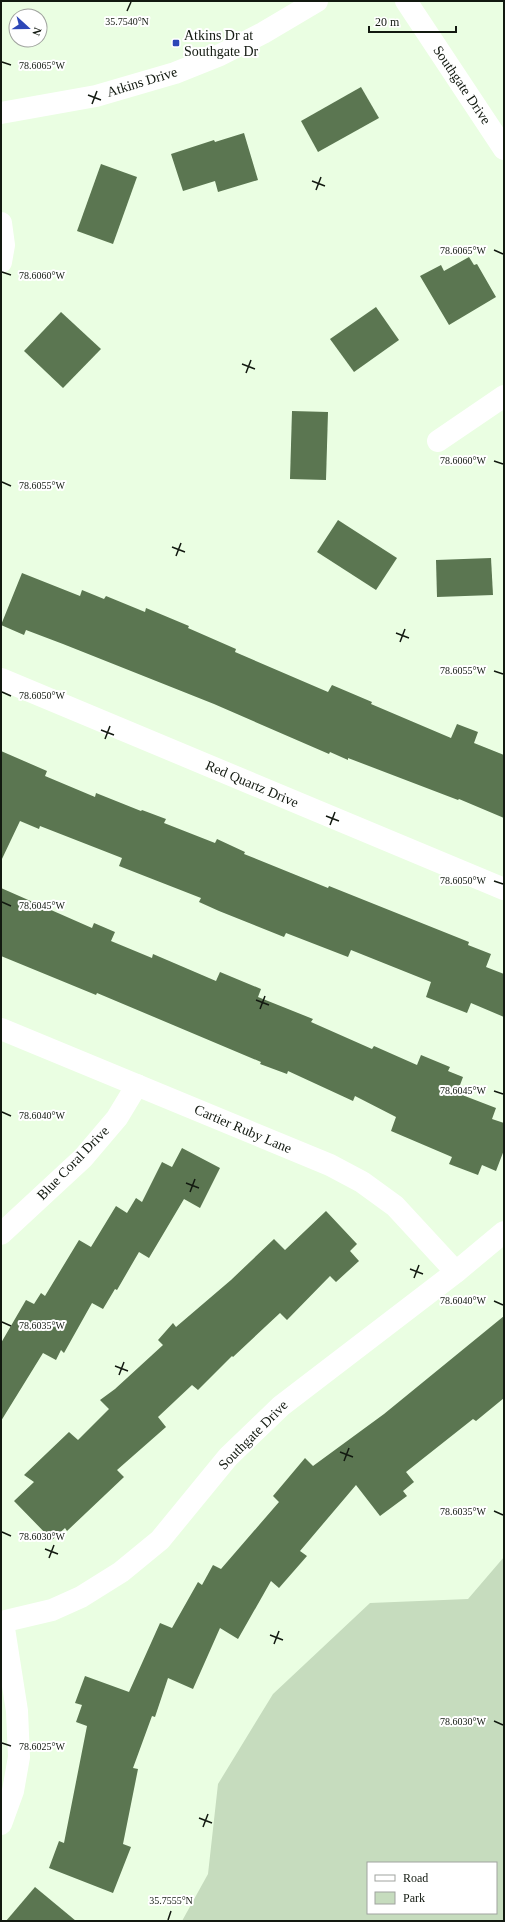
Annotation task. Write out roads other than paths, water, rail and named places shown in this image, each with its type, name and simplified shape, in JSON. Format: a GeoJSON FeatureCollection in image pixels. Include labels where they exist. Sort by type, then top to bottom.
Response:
{"type":"FeatureCollection","features":[{"type":"Feature","properties":{"kind":"street","name":"Atkins Drive"},"geometry":{"type":"LineString","coordinates":[[1,113],[96,96],[175,73],[220,55],[263,33],[317,1]]}},
{"type":"Feature","properties":{"kind":"street","name":"Southgate Drive"},"geometry":{"type":"LineString","coordinates":[[406,1],[504,149]]}},
{"type":"Feature","properties":{"kind":"street"},"geometry":{"type":"LineString","coordinates":[[1,223],[4,245],[1,262]]}},
{"type":"Feature","properties":{"kind":"street"},"geometry":{"type":"LineString","coordinates":[[438,441],[504,396]]}},
{"type":"Feature","properties":{"kind":"street","name":"Red Quartz Drive"},"geometry":{"type":"LineString","coordinates":[[1,679],[504,889]]}},
{"type":"Feature","properties":{"kind":"street","name":"Cartier Ruby Lane"},"geometry":{"type":"LineString","coordinates":[[1,1029],[330,1165],[362,1182],[395,1206],[456,1272]]}},
{"type":"Feature","properties":{"kind":"street","name":"Blue Coral Drive"},"geometry":{"type":"LineString","coordinates":[[1,1234],[83,1158],[117,1118],[137,1085]]}},
{"type":"Feature","properties":{"kind":"street","name":"Southgate Drive"},"geometry":{"type":"LineString","coordinates":[[2,1622],[52,1610],[81,1597],[121,1572],[160,1540],[228,1457],[281,1406],[456,1272],[504,1232]]}},
{"type":"Feature","properties":{"kind":"street"},"geometry":{"type":"LineString","coordinates":[[1,1824],[13,1791],[19,1757],[17,1711],[2,1622]]}},
{"type":"Feature","properties":{"kind":"place","name":"Atkins Dr at Southgate Dr"},"geometry":{"type":"Point","coordinates":[176,43]}}]}
